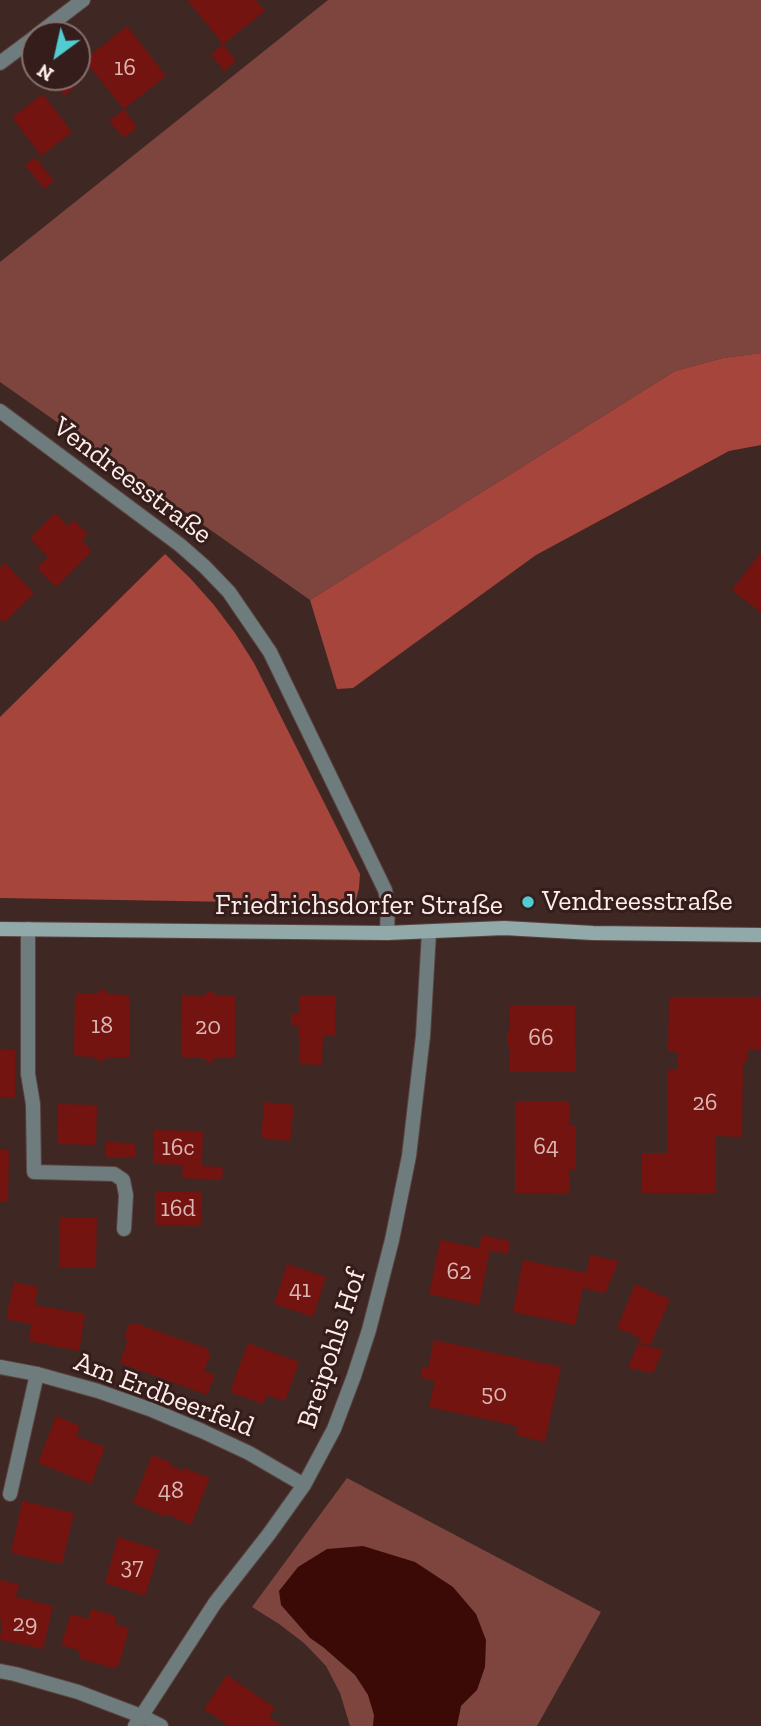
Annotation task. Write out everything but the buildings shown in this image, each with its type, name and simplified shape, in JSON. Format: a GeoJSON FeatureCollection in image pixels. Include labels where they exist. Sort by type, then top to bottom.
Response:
{"type":"FeatureCollection","features":[{"type":"Feature","properties":{"kind":"main road","name":"Friedrichsdorfer Straße"},"geometry":{"type":"LineString","coordinates":[[0,929],[387,933],[504,928],[602,933],[761,935]]}},
{"type":"Feature","properties":{"kind":"street"},"geometry":{"type":"LineString","coordinates":[[56,21],[83,0]]}},
{"type":"Feature","properties":{"kind":"street"},"geometry":{"type":"LineString","coordinates":[[0,63],[21,47]]}},
{"type":"Feature","properties":{"kind":"street","name":"Vendreesstraße"},"geometry":{"type":"LineString","coordinates":[[0,411],[180,545],[229,592],[270,653],[385,890],[388,903],[387,933]]}},
{"type":"Feature","properties":{"kind":"street"},"geometry":{"type":"LineString","coordinates":[[28,929],[28,1074],[33,1104],[34,1172],[114,1174],[123,1180],[127,1195],[124,1229]]}},
{"type":"Feature","properties":{"kind":"street","name":"Breipohls Hof"},"geometry":{"type":"LineString","coordinates":[[138,1721],[215,1603],[304,1485],[334,1429],[354,1376],[392,1240],[408,1156],[423,1036],[429,932]]}},
{"type":"Feature","properties":{"kind":"street","name":"Am Erdbeerfeld"},"geometry":{"type":"LineString","coordinates":[[0,1367],[98,1391],[202,1431],[249,1453],[304,1485]]}},
{"type":"Feature","properties":{"kind":"street"},"geometry":{"type":"LineString","coordinates":[[10,1494],[37,1374]]}},
{"type":"Feature","properties":{"kind":"street"},"geometry":{"type":"LineString","coordinates":[[0,1671],[78,1692],[138,1721],[161,1726]]}},
{"type":"Feature","properties":{"kind":"shaded area"},"geometry":{"type":"Polygon","coordinates":[[[328,0],[761,0],[761,353],[723,358],[675,371],[310,600],[0,382],[0,262],[328,0]]]}},
{"type":"Feature","properties":{"kind":"shaded area"},"geometry":{"type":"Polygon","coordinates":[[[761,353],[761,445],[729,451],[536,555],[353,688],[337,689],[310,600],[675,371],[723,358],[761,353]]]}},
{"type":"Feature","properties":{"kind":"shaded area"},"geometry":{"type":"Polygon","coordinates":[[[165,554],[214,605],[254,663],[360,874],[355,904],[0,898],[0,717],[165,554]]]}},
{"type":"Feature","properties":{"kind":"shaded area"},"geometry":{"type":"Polygon","coordinates":[[[347,1478],[601,1612],[537,1726],[350,1726],[340,1693],[326,1666],[304,1643],[252,1607],[347,1478]]]}},
{"type":"Feature","properties":{"kind":"shaded area"},"geometry":{"type":"Polygon","coordinates":[[[363,1546],[415,1562],[453,1587],[476,1614],[486,1640],[485,1667],[477,1690],[461,1706],[457,1726],[373,1726],[374,1715],[368,1695],[355,1675],[310,1638],[281,1605],[279,1591],[298,1567],[327,1549],[363,1546]]]}},
{"type":"Feature","properties":{"kind":"place","name":"Vendreesstraße"},"geometry":{"type":"Point","coordinates":[528,902]}}]}
